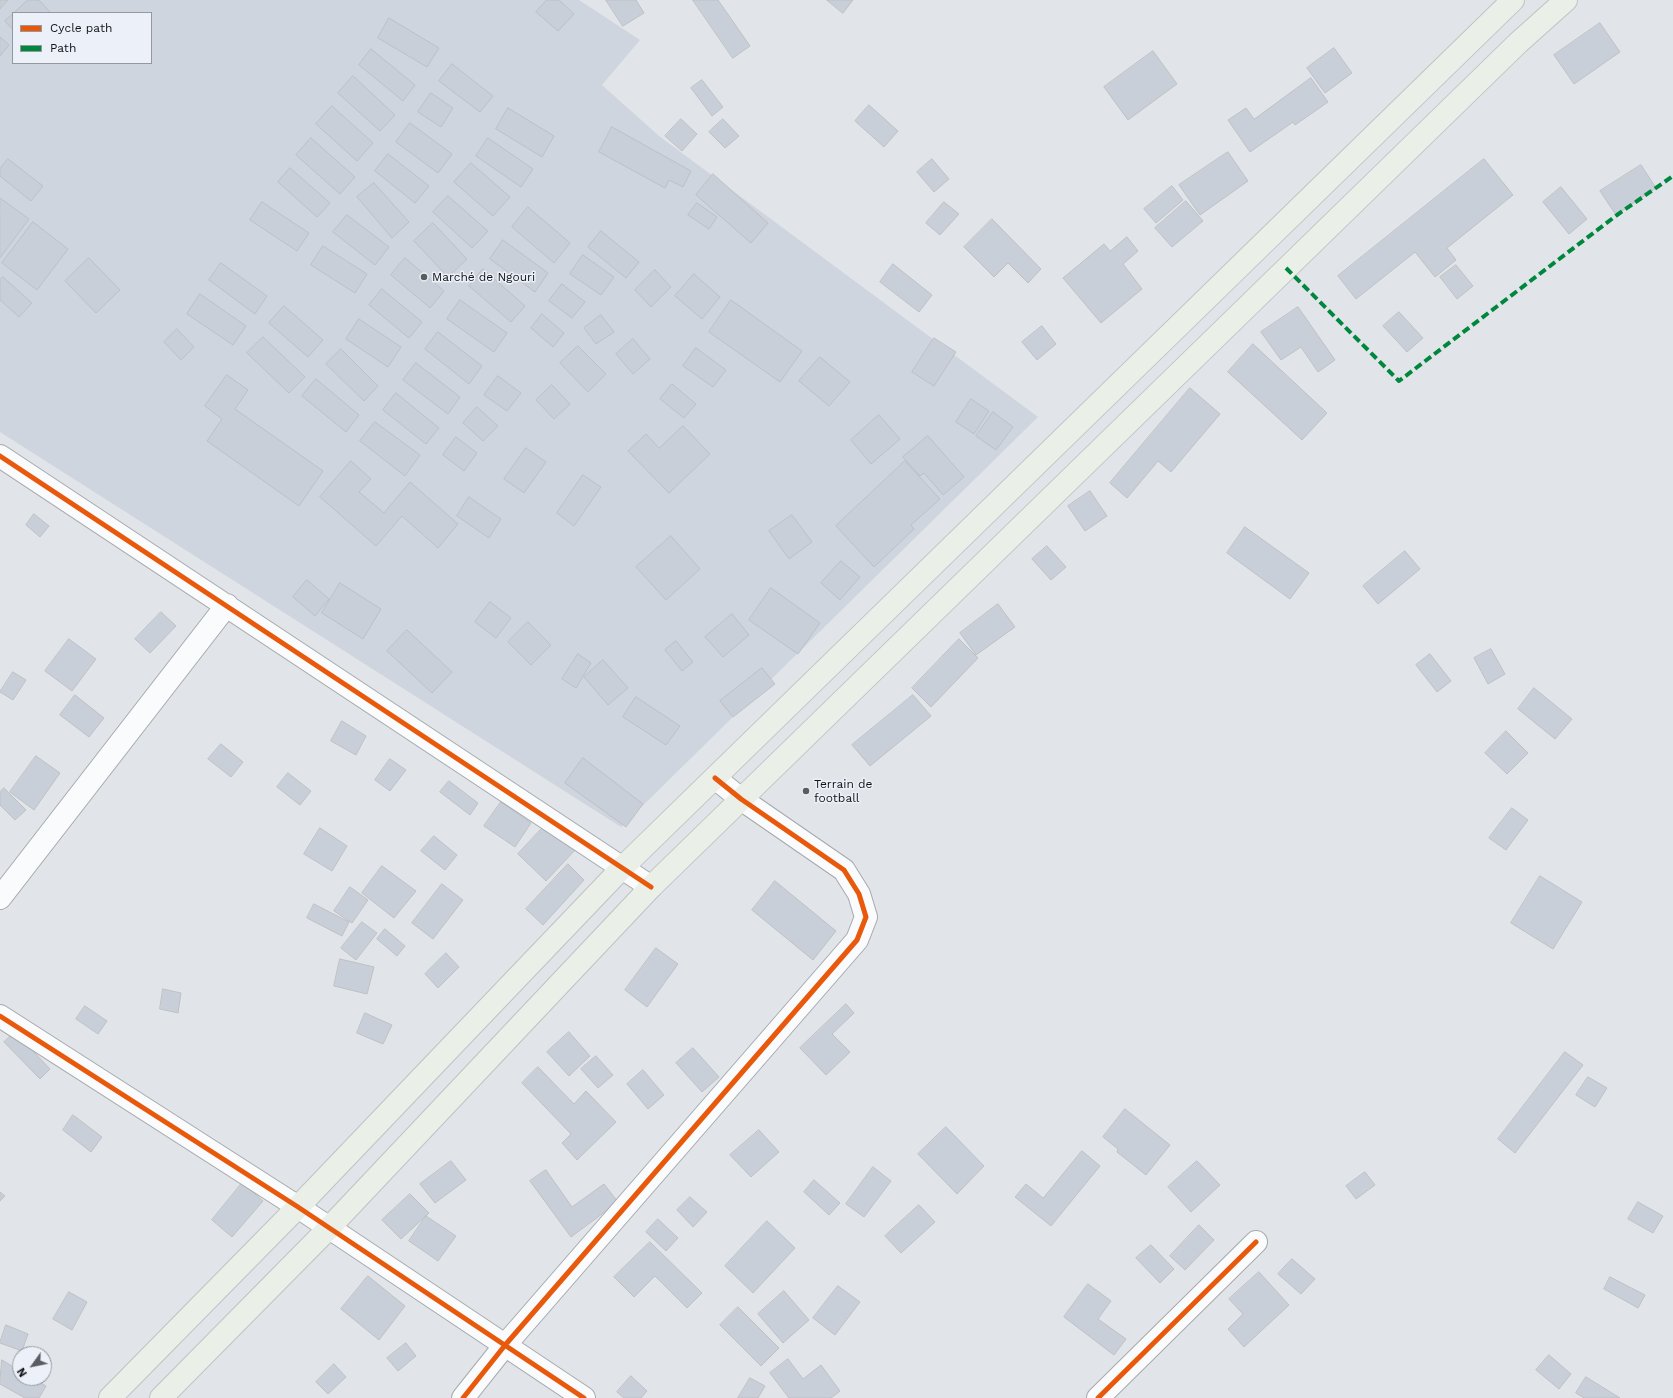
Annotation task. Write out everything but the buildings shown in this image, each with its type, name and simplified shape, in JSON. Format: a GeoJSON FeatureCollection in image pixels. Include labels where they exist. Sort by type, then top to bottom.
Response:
{"type":"FeatureCollection","features":[{"type":"Feature","properties":{"kind":"main road"},"geometry":{"type":"LineString","coordinates":[[110,1398],[298,1207],[623,867],[1513,0]]}},
{"type":"Feature","properties":{"kind":"main road"},"geometry":{"type":"LineString","coordinates":[[161,1398],[329,1228],[651,887],[1518,43],[1566,0]]}},
{"type":"Feature","properties":{"kind":"street"},"geometry":{"type":"LineString","coordinates":[[0,456],[623,867],[651,887]]}},
{"type":"Feature","properties":{"kind":"street"},"geometry":{"type":"LineString","coordinates":[[0,898],[227,605]]}},
{"type":"Feature","properties":{"kind":"street"},"geometry":{"type":"LineString","coordinates":[[463,1398],[506,1344],[858,940],[866,917],[859,894],[844,870],[741,799],[715,778]]}},
{"type":"Feature","properties":{"kind":"street"},"geometry":{"type":"LineString","coordinates":[[0,1016],[298,1207],[506,1344],[584,1398]]}},
{"type":"Feature","properties":{"kind":"street"},"geometry":{"type":"LineString","coordinates":[[1098,1398],[1256,1242]]}},
{"type":"Feature","properties":{"kind":"shaded area","name":"Marché de Ngouri"},"geometry":{"type":"Polygon","coordinates":[[[0,0],[579,0],[640,40],[602,85],[659,136],[1038,417],[621,827],[0,432],[0,0]]]}},
{"type":"Feature","properties":{"kind":"marked path"},"geometry":{"type":"LineString","coordinates":[[1286,268],[1399,381],[1617,215],[1673,176]]}},
{"type":"Feature","properties":{"kind":"cycle path"},"geometry":{"type":"LineString","coordinates":[[0,456],[651,887]]}},
{"type":"Feature","properties":{"kind":"cycle path"},"geometry":{"type":"LineString","coordinates":[[463,1398],[506,1344],[857,940],[866,917],[859,894],[844,870],[741,799],[715,778]]}},
{"type":"Feature","properties":{"kind":"cycle path"},"geometry":{"type":"LineString","coordinates":[[0,1016],[298,1207],[584,1398]]}},
{"type":"Feature","properties":{"kind":"cycle path"},"geometry":{"type":"LineString","coordinates":[[1098,1398],[1256,1242]]}},
{"type":"Feature","properties":{"kind":"place","name":"Marché de Ngouri"},"geometry":{"type":"Point","coordinates":[424,277]}},
{"type":"Feature","properties":{"kind":"place","name":"Terrain de football"},"geometry":{"type":"Point","coordinates":[806,791]}}]}
